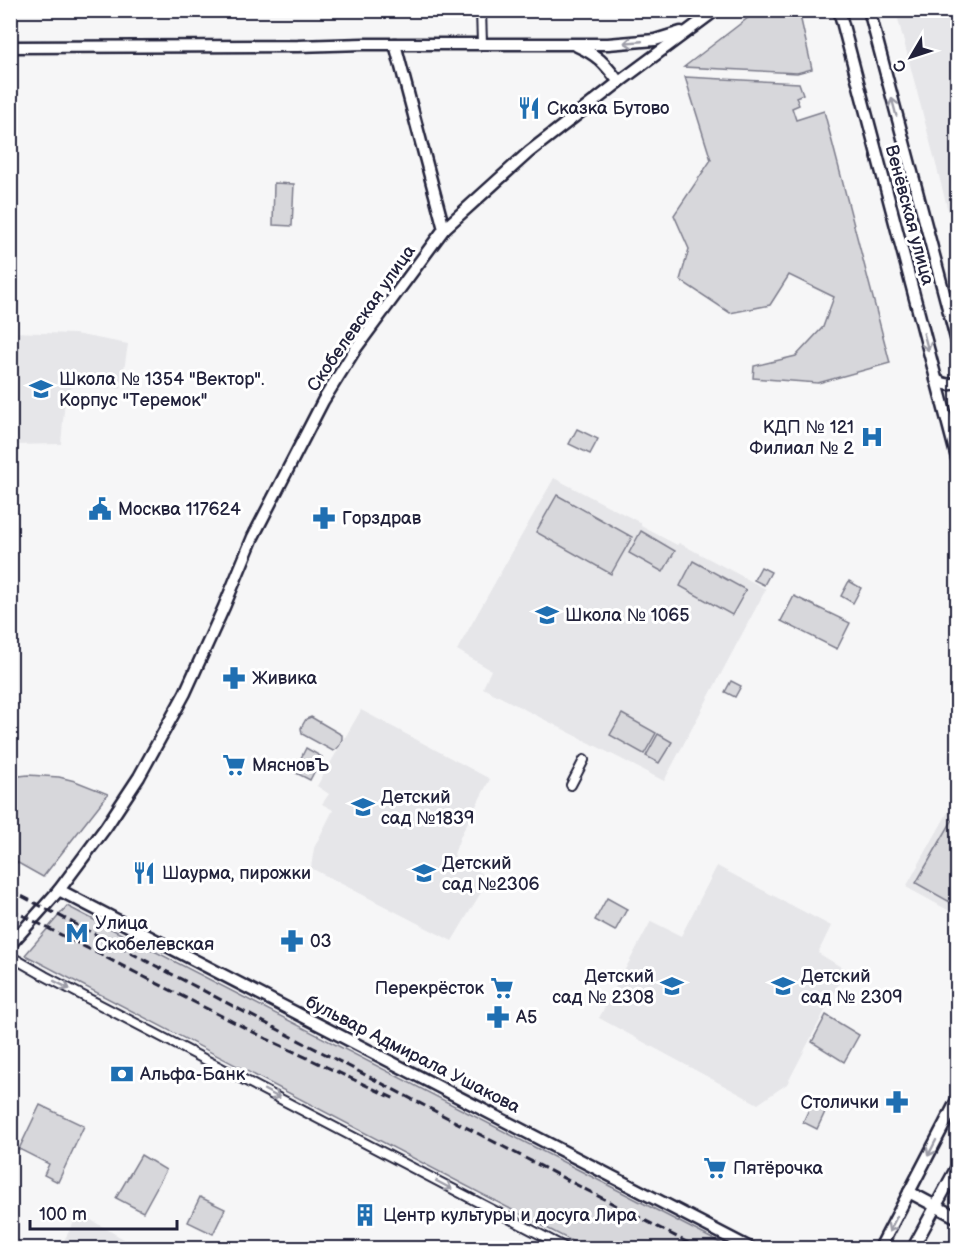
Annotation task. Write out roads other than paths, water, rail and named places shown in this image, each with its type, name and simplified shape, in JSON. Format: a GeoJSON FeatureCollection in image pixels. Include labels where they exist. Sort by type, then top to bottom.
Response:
{"type":"FeatureCollection","features":[{"type":"Feature","properties":{"kind":"street"},"geometry":{"type":"LineString","coordinates":[[481,10],[482,44]]}},
{"type":"Feature","properties":{"kind":"street","name":"Скобелевская улица"},"geometry":{"type":"LineString","coordinates":[[10,945],[59,890],[139,777],[185,693],[253,537],[323,401],[356,348],[444,229],[529,152],[716,10]]}},
{"type":"Feature","properties":{"kind":"street","name":"Венёвская улица"},"geometry":{"type":"LineString","coordinates":[[839,10],[957,458]]}},
{"type":"Feature","properties":{"kind":"street","name":"Венёвская улица"},"geometry":{"type":"LineString","coordinates":[[869,10],[957,346]]}},
{"type":"Feature","properties":{"kind":"street"},"geometry":{"type":"LineString","coordinates":[[10,47],[608,44],[655,40],[690,30]]}},
{"type":"Feature","properties":{"kind":"street"},"geometry":{"type":"LineString","coordinates":[[395,44],[444,229]]}},
{"type":"Feature","properties":{"kind":"street"},"geometry":{"type":"LineString","coordinates":[[573,44],[593,53],[619,82]]}},
{"type":"Feature","properties":{"kind":"street"},"geometry":{"type":"LineString","coordinates":[[936,380],[950,385],[957,381]]}},
{"type":"Feature","properties":{"kind":"street"},"geometry":{"type":"LineString","coordinates":[[571,785],[584,760]]}},
{"type":"Feature","properties":{"kind":"street","name":"бульвар Адмирала Ушакова"},"geometry":{"type":"LineString","coordinates":[[59,890],[750,1248]]}},
{"type":"Feature","properties":{"kind":"street"},"geometry":{"type":"LineString","coordinates":[[10,956],[566,1248]]}},
{"type":"Feature","properties":{"kind":"street"},"geometry":{"type":"LineString","coordinates":[[880,1248],[957,1098]]}},
{"type":"Feature","properties":{"kind":"street"},"geometry":{"type":"LineString","coordinates":[[913,1248],[957,1165]]}},
{"type":"Feature","properties":{"kind":"street"},"geometry":{"type":"LineString","coordinates":[[909,1192],[957,1218]]}},
{"type":"Feature","properties":{"kind":"railway"},"geometry":{"type":"LineString","coordinates":[[10,890],[698,1248]]}},
{"type":"Feature","properties":{"kind":"railway"},"geometry":{"type":"LineString","coordinates":[[10,909],[267,1039],[395,1099]]}},
{"type":"Feature","properties":{"kind":"place","name":"Сказка Бутово"},"geometry":{"type":"Point","coordinates":[529,108]}},
{"type":"Feature","properties":{"kind":"place","name":"Школа № 1354 \"Вектор\". Корпус \"Теремок\""},"geometry":{"type":"Point","coordinates":[41,389]}},
{"type":"Feature","properties":{"kind":"place","name":"КДП № 121 Филиал № 2"},"geometry":{"type":"Point","coordinates":[872,437]}},
{"type":"Feature","properties":{"kind":"place","name":"Москва 117624"},"geometry":{"type":"Point","coordinates":[100,509]}},
{"type":"Feature","properties":{"kind":"place","name":"Горздрав"},"geometry":{"type":"Point","coordinates":[324,518]}},
{"type":"Feature","properties":{"kind":"place","name":"Школа № 1065"},"geometry":{"type":"Point","coordinates":[547,615]}},
{"type":"Feature","properties":{"kind":"place","name":"Живика"},"geometry":{"type":"Point","coordinates":[234,678]}},
{"type":"Feature","properties":{"kind":"place","name":"МясновЪ"},"geometry":{"type":"Point","coordinates":[234,765]}},
{"type":"Feature","properties":{"kind":"place","name":"Детский сад №1839"},"geometry":{"type":"Point","coordinates":[363,807]}},
{"type":"Feature","properties":{"kind":"place","name":"Шаурма, пирожки"},"geometry":{"type":"Point","coordinates":[144,873]}},
{"type":"Feature","properties":{"kind":"place","name":"Детский сад №2306"},"geometry":{"type":"Point","coordinates":[424,873]}},
{"type":"Feature","properties":{"kind":"place","name":"Улица Скобелевская"},"geometry":{"type":"Point","coordinates":[77,933]}},
{"type":"Feature","properties":{"kind":"place","name":"03"},"geometry":{"type":"Point","coordinates":[292,941]}},
{"type":"Feature","properties":{"kind":"place","name":"Детский сад № 2308"},"geometry":{"type":"Point","coordinates":[672,986]}},
{"type":"Feature","properties":{"kind":"place","name":"Детский сад № 2309"},"geometry":{"type":"Point","coordinates":[783,986]}},
{"type":"Feature","properties":{"kind":"place","name":"Перекрёсток"},"geometry":{"type":"Point","coordinates":[502,988]}},
{"type":"Feature","properties":{"kind":"place","name":"А5"},"geometry":{"type":"Point","coordinates":[498,1017]}},
{"type":"Feature","properties":{"kind":"place","name":"Альфа-Банк"},"geometry":{"type":"Point","coordinates":[122,1074]}},
{"type":"Feature","properties":{"kind":"place","name":"Столички"},"geometry":{"type":"Point","coordinates":[897,1102]}},
{"type":"Feature","properties":{"kind":"place","name":"Пятёрочка"},"geometry":{"type":"Point","coordinates":[715,1168]}},
{"type":"Feature","properties":{"kind":"place","name":"Центр культуры и досуга Лира"},"geometry":{"type":"Point","coordinates":[365,1215]}}]}
